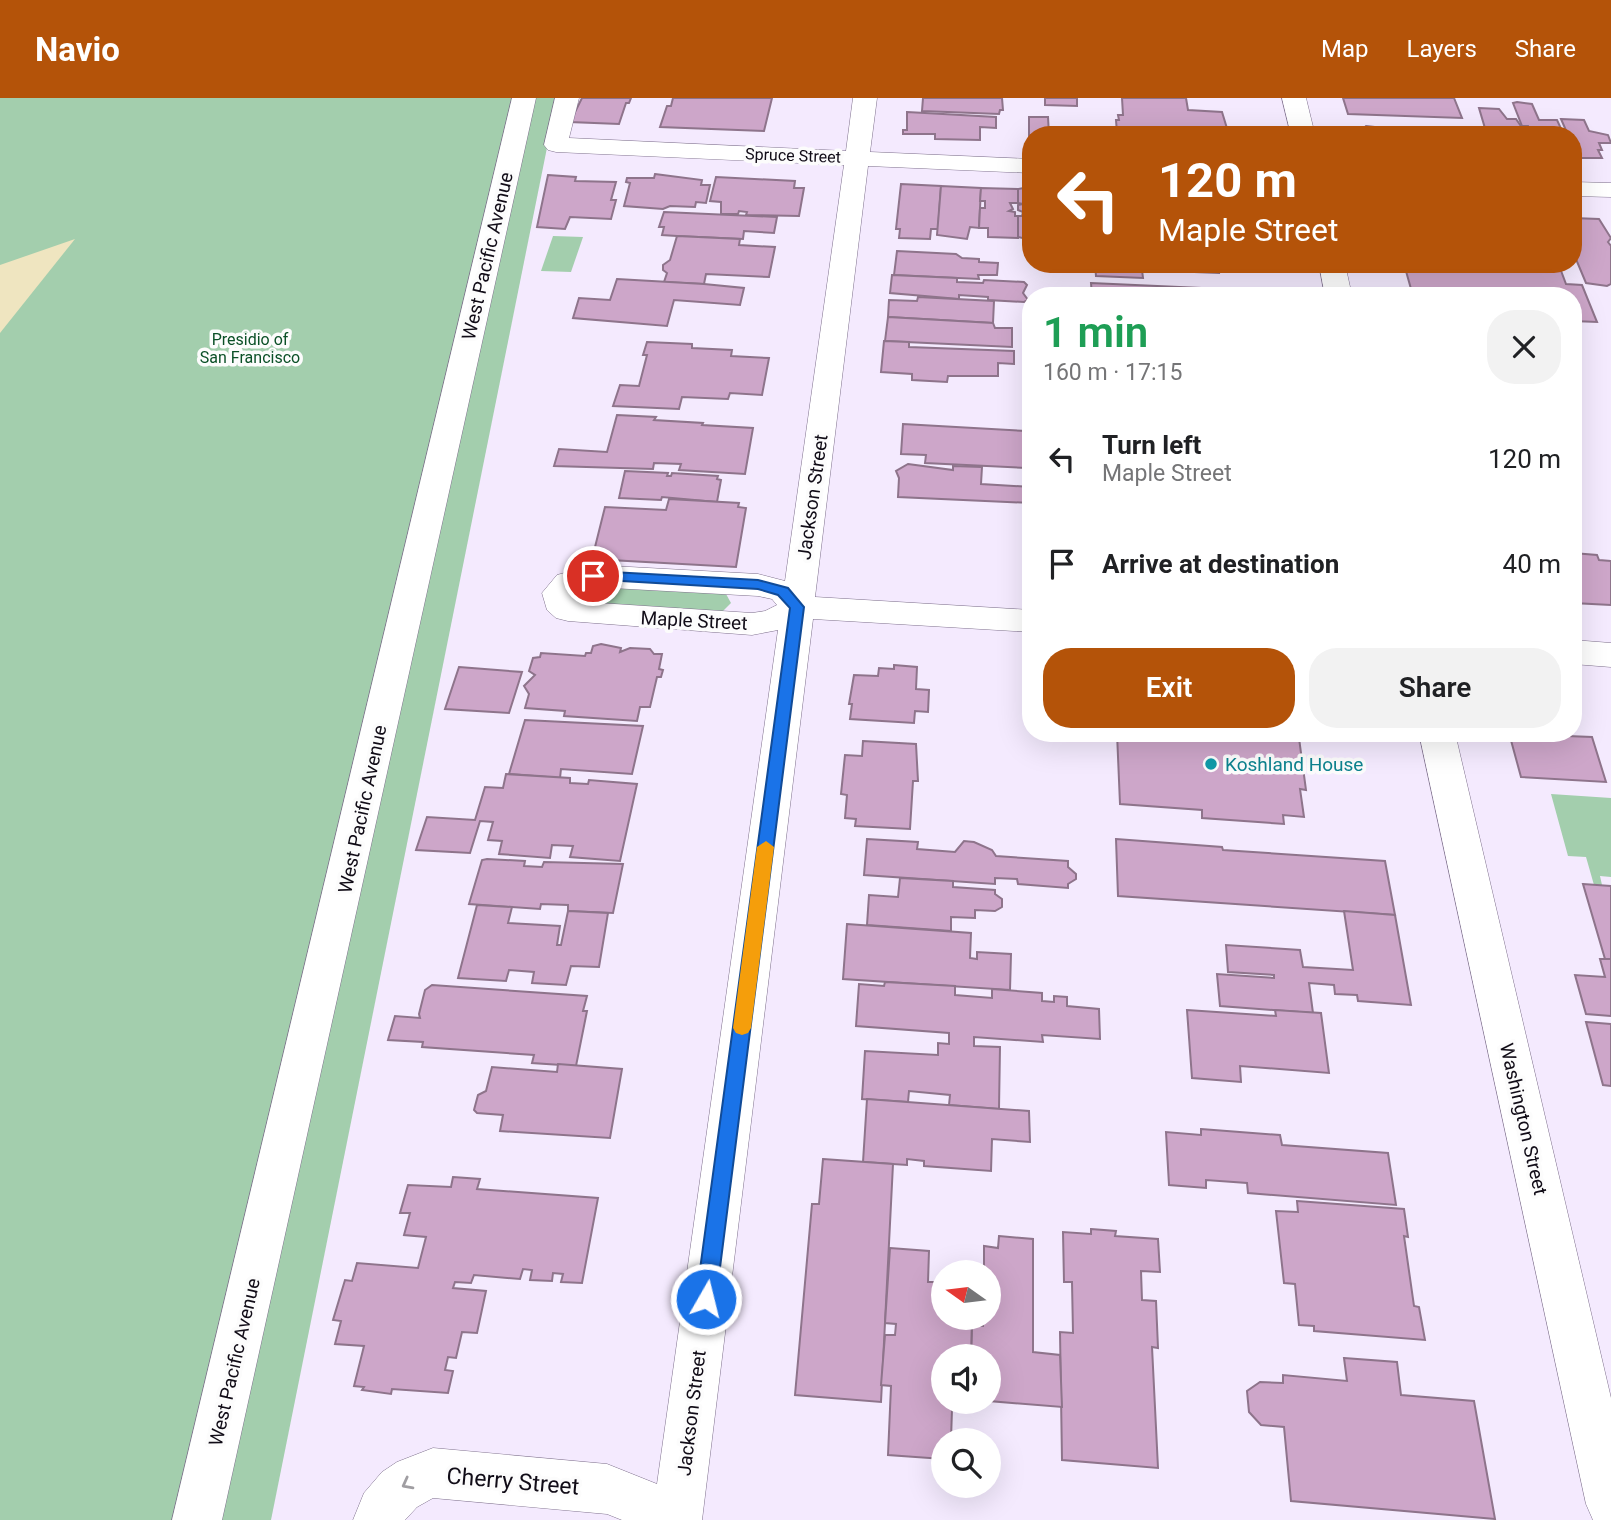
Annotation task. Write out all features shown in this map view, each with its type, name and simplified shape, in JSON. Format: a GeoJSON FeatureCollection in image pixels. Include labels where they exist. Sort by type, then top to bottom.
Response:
{"type":"FeatureCollection","features":[{"type":"Feature","properties":{"kind":"street","name":"West Pacific Avenue"},"geometry":{"type":"LineString","coordinates":[[197,1520],[334,937],[410,586],[524,98]]}},
{"type":"Feature","properties":{"kind":"street","name":"Spruce Street"},"geometry":{"type":"LineString","coordinates":[[566,98],[556,145],[1022,166]]}},
{"type":"Feature","properties":{"kind":"street","name":"Jackson Street"},"geometry":{"type":"LineString","coordinates":[[677,1520],[865,98]]}},
{"type":"Feature","properties":{"kind":"street"},"geometry":{"type":"LineString","coordinates":[[1294,98],[1301,126]]}},
{"type":"Feature","properties":{"kind":"street"},"geometry":{"type":"LineString","coordinates":[[1582,189],[1611,190]]}},
{"type":"Feature","properties":{"kind":"street","name":"Maple Street"},"geometry":{"type":"LineString","coordinates":[[797,607],[783,591],[758,584],[593,576],[576,578],[564,585],[558,593],[559,602],[568,610],[605,615],[752,624],[776,619],[797,607],[1022,620]]}},
{"type":"Feature","properties":{"kind":"street"},"geometry":{"type":"LineString","coordinates":[[1582,652],[1611,654]]}},
{"type":"Feature","properties":{"kind":"street","name":"Washington Street"},"geometry":{"type":"LineString","coordinates":[[1439,742],[1611,1504]]}},
{"type":"Feature","properties":{"kind":"street","name":"Cherry Street"},"geometry":{"type":"LineString","coordinates":[[378,1520],[397,1489],[413,1479],[433,1474],[607,1489],[630,1495],[648,1507],[657,1520]]}},
{"type":"Feature","properties":{"kind":"green space","name":"Presidio of San Francisco"},"geometry":{"type":"Polygon","coordinates":[[[0,98],[557,98],[271,1520],[0,1520],[0,98]]]}},
{"type":"Feature","properties":{"kind":"green space"},"geometry":{"type":"Polygon","coordinates":[[[553,236],[583,237],[571,272],[541,271],[553,236]]]}},
{"type":"Feature","properties":{"kind":"green space"},"geometry":{"type":"Polygon","coordinates":[[[609,586],[726,594],[731,603],[723,611],[714,613],[603,604],[595,594],[609,586]]]}},
{"type":"Feature","properties":{"kind":"green space"},"geometry":{"type":"Polygon","coordinates":[[[1551,794],[1611,798],[1611,877],[1600,876],[1602,885],[1594,885],[1586,857],[1568,856],[1551,794]]]}},
{"type":"Feature","properties":{"kind":"sand"},"geometry":{"type":"Polygon","coordinates":[[[75,239],[0,333],[0,265],[75,239]]]}},
{"type":"Feature","properties":{"kind":"building"},"geometry":{"type":"Polygon","coordinates":[[[582,98],[631,98],[629,103],[626,103],[619,124],[570,122],[582,98]]]}},
{"type":"Feature","properties":{"kind":"building"},"geometry":{"type":"Polygon","coordinates":[[[673,98],[772,98],[764,131],[660,127],[667,106],[671,106],[673,98]]]}},
{"type":"Feature","properties":{"kind":"building"},"geometry":{"type":"Polygon","coordinates":[[[923,98],[1002,98],[1003,110],[1000,110],[999,114],[922,111],[923,98]]]}},
{"type":"Feature","properties":{"kind":"building"},"geometry":{"type":"Polygon","coordinates":[[[1045,98],[1077,98],[1077,106],[1045,105],[1045,98]]]}},
{"type":"Feature","properties":{"kind":"building"},"geometry":{"type":"Polygon","coordinates":[[[1122,98],[1186,98],[1188,110],[1222,112],[1226,126],[1116,126],[1118,115],[1123,115],[1122,98]]]}},
{"type":"Feature","properties":{"kind":"building"},"geometry":{"type":"Polygon","coordinates":[[[1343,98],[1454,98],[1462,118],[1348,114],[1343,98]]]}},
{"type":"Feature","properties":{"kind":"building"},"geometry":{"type":"Polygon","coordinates":[[[1513,103],[1532,104],[1539,120],[1557,120],[1560,126],[1522,126],[1513,103]]]}},
{"type":"Feature","properties":{"kind":"building"},"geometry":{"type":"Polygon","coordinates":[[[1479,108],[1499,109],[1507,119],[1516,119],[1521,126],[1484,126],[1479,108]]]}},
{"type":"Feature","properties":{"kind":"building"},"geometry":{"type":"Polygon","coordinates":[[[907,112],[996,117],[996,128],[980,127],[980,140],[935,139],[935,134],[903,134],[903,130],[907,130],[907,112]]]}},
{"type":"Feature","properties":{"kind":"building"},"geometry":{"type":"Polygon","coordinates":[[[1029,117],[1048,117],[1048,126],[1029,126],[1029,117]]]}},
{"type":"Feature","properties":{"kind":"building"},"geometry":{"type":"Polygon","coordinates":[[[1561,119],[1584,120],[1589,131],[1608,135],[1611,143],[1599,143],[1602,150],[1598,150],[1602,158],[1582,158],[1582,126],[1564,126],[1561,119]]]}},
{"type":"Feature","properties":{"kind":"building"},"geometry":{"type":"Polygon","coordinates":[[[655,174],[702,180],[701,185],[710,185],[706,203],[696,202],[695,207],[670,206],[663,209],[624,206],[630,183],[626,182],[627,178],[654,178],[655,174]]]}},
{"type":"Feature","properties":{"kind":"building"},"geometry":{"type":"Polygon","coordinates":[[[548,175],[576,177],[575,181],[616,182],[611,200],[616,200],[611,219],[570,217],[565,229],[537,227],[548,175]]]}},
{"type":"Feature","properties":{"kind":"building"},"geometry":{"type":"Polygon","coordinates":[[[716,177],[795,181],[794,188],[804,188],[799,216],[746,215],[747,212],[739,211],[738,214],[721,214],[721,202],[710,201],[716,177]]]}},
{"type":"Feature","properties":{"kind":"building"},"geometry":{"type":"Polygon","coordinates":[[[901,184],[941,186],[938,229],[931,229],[930,239],[899,238],[900,229],[896,229],[901,184]]]}},
{"type":"Feature","properties":{"kind":"building"},"geometry":{"type":"Polygon","coordinates":[[[941,186],[981,188],[979,228],[970,227],[967,239],[937,235],[941,186]]]}},
{"type":"Feature","properties":{"kind":"building"},"geometry":{"type":"Polygon","coordinates":[[[981,188],[1018,189],[1018,203],[1010,203],[1013,209],[1009,211],[1018,216],[1018,238],[988,237],[988,228],[979,228],[980,208],[985,208],[985,201],[980,201],[981,188]]]}},
{"type":"Feature","properties":{"kind":"building"},"geometry":{"type":"Polygon","coordinates":[[[1022,188],[1022,204],[1018,203],[1018,189],[1022,188]]]}},
{"type":"Feature","properties":{"kind":"building"},"geometry":{"type":"Polygon","coordinates":[[[664,212],[777,217],[774,233],[744,231],[743,239],[662,235],[664,227],[659,227],[664,212]]]}},
{"type":"Feature","properties":{"kind":"building"},"geometry":{"type":"Polygon","coordinates":[[[1018,216],[1022,216],[1022,238],[1018,237],[1018,216]]]}},
{"type":"Feature","properties":{"kind":"building"},"geometry":{"type":"Polygon","coordinates":[[[1582,218],[1599,219],[1611,238],[1608,242],[1611,246],[1611,284],[1607,286],[1586,283],[1582,273],[1582,218]]]}},
{"type":"Feature","properties":{"kind":"building"},"geometry":{"type":"Polygon","coordinates":[[[677,236],[740,239],[739,245],[775,247],[769,277],[706,274],[704,284],[664,282],[667,273],[663,270],[663,265],[670,260],[677,236]]]}},
{"type":"Feature","properties":{"kind":"building"},"geometry":{"type":"Polygon","coordinates":[[[897,251],[956,254],[962,258],[979,259],[979,262],[998,263],[997,275],[978,275],[979,279],[894,275],[897,251]]]}},
{"type":"Feature","properties":{"kind":"building"},"geometry":{"type":"Polygon","coordinates":[[[1096,273],[1142,273],[1143,278],[1096,276],[1096,273]]]}},
{"type":"Feature","properties":{"kind":"building"},"geometry":{"type":"Polygon","coordinates":[[[1407,273],[1562,273],[1566,284],[1582,285],[1597,322],[1582,321],[1582,287],[1410,287],[1407,273]]]}},
{"type":"Feature","properties":{"kind":"building"},"geometry":{"type":"Polygon","coordinates":[[[892,275],[957,278],[957,282],[1024,282],[1027,285],[1022,287],[1022,302],[959,295],[959,299],[890,293],[892,275]]]}},
{"type":"Feature","properties":{"kind":"building"},"geometry":{"type":"Polygon","coordinates":[[[617,279],[744,288],[740,305],[674,300],[667,326],[573,318],[579,298],[610,300],[617,279]]]}},
{"type":"Feature","properties":{"kind":"building"},"geometry":{"type":"Polygon","coordinates":[[[1091,283],[1179,287],[1091,287],[1091,283]]]}},
{"type":"Feature","properties":{"kind":"building"},"geometry":{"type":"Polygon","coordinates":[[[918,297],[994,301],[993,323],[888,317],[889,300],[917,301],[918,297]]]}},
{"type":"Feature","properties":{"kind":"building"},"geometry":{"type":"Polygon","coordinates":[[[888,317],[993,323],[995,328],[1012,328],[1012,347],[885,341],[888,317]]]}},
{"type":"Feature","properties":{"kind":"building"},"geometry":{"type":"Polygon","coordinates":[[[884,341],[909,342],[909,347],[1014,351],[1014,364],[998,363],[998,376],[948,376],[947,382],[912,380],[912,374],[881,372],[884,341]]]}},
{"type":"Feature","properties":{"kind":"building"},"geometry":{"type":"Polygon","coordinates":[[[647,342],[692,344],[692,348],[732,350],[731,356],[769,358],[762,395],[730,393],[728,399],[682,397],[679,409],[613,406],[620,385],[639,386],[647,355],[643,355],[647,342]]]}},
{"type":"Feature","properties":{"kind":"building"},"geometry":{"type":"Polygon","coordinates":[[[617,415],[753,428],[745,474],[679,470],[681,464],[654,463],[653,469],[554,466],[559,449],[607,452],[617,415]]]}},
{"type":"Feature","properties":{"kind":"building"},"geometry":{"type":"Polygon","coordinates":[[[903,424],[1022,431],[1022,468],[925,463],[926,455],[901,454],[903,424]]]}},
{"type":"Feature","properties":{"kind":"building"},"geometry":{"type":"Polygon","coordinates":[[[908,464],[953,470],[953,466],[982,467],[981,484],[1022,486],[1022,503],[898,497],[899,478],[896,471],[908,464]]]}},
{"type":"Feature","properties":{"kind":"building"},"geometry":{"type":"Polygon","coordinates":[[[625,471],[668,473],[667,476],[672,473],[718,476],[717,479],[721,480],[717,502],[662,497],[661,500],[619,498],[625,471]]]}},
{"type":"Feature","properties":{"kind":"building"},"geometry":{"type":"Polygon","coordinates":[[[669,499],[739,503],[738,507],[746,508],[736,567],[592,559],[605,507],[666,510],[669,499]]]}},
{"type":"Feature","properties":{"kind":"building"},"geometry":{"type":"Polygon","coordinates":[[[1582,554],[1597,555],[1599,560],[1611,561],[1611,605],[1582,603],[1582,554]]]}},
{"type":"Feature","properties":{"kind":"building"},"geometry":{"type":"Polygon","coordinates":[[[601,644],[621,648],[620,652],[630,648],[650,649],[654,654],[662,654],[659,669],[663,670],[661,677],[657,677],[650,707],[640,707],[637,721],[564,716],[565,711],[525,708],[529,694],[524,686],[535,675],[529,671],[533,658],[540,657],[541,653],[585,656],[586,653],[591,653],[593,646],[601,644]]]}},
{"type":"Feature","properties":{"kind":"building"},"geometry":{"type":"Polygon","coordinates":[[[894,665],[917,667],[916,689],[929,690],[928,712],[915,711],[914,723],[850,719],[852,704],[849,704],[854,675],[878,676],[879,668],[894,669],[894,665]]]}},
{"type":"Feature","properties":{"kind":"building"},"geometry":{"type":"Polygon","coordinates":[[[459,667],[522,672],[509,713],[445,709],[459,667]]]}},
{"type":"Feature","properties":{"kind":"building"},"geometry":{"type":"Polygon","coordinates":[[[525,720],[643,726],[632,774],[561,769],[560,778],[509,774],[525,720]]]}},
{"type":"Feature","properties":{"kind":"building"},"geometry":{"type":"Polygon","coordinates":[[[1582,737],[1592,737],[1606,782],[1521,777],[1511,742],[1582,742],[1582,737]]]}},
{"type":"Feature","properties":{"kind":"building"},"geometry":{"type":"Polygon","coordinates":[[[863,741],[916,744],[918,781],[913,781],[910,829],[855,826],[856,819],[845,818],[847,795],[841,794],[845,755],[862,756],[863,741]]]}},
{"type":"Feature","properties":{"kind":"building","name":"Koshland House"},"geometry":{"type":"Polygon","coordinates":[[[1117,742],[1300,742],[1306,790],[1300,789],[1304,817],[1283,815],[1284,824],[1202,818],[1202,810],[1120,804],[1117,742]]]}},
{"type":"Feature","properties":{"kind":"building"},"geometry":{"type":"Polygon","coordinates":[[[506,774],[570,778],[570,783],[588,784],[589,780],[637,784],[620,861],[570,857],[573,846],[552,845],[550,858],[499,854],[502,841],[488,840],[493,822],[480,821],[470,853],[416,850],[427,817],[475,820],[485,787],[503,788],[506,774]]]}},
{"type":"Feature","properties":{"kind":"building"},"geometry":{"type":"Polygon","coordinates":[[[867,839],[918,842],[917,849],[955,852],[964,841],[974,842],[992,850],[996,856],[1068,861],[1068,867],[1076,874],[1076,879],[1068,884],[1068,888],[1018,884],[1017,879],[995,878],[995,884],[864,875],[867,839]]]}},
{"type":"Feature","properties":{"kind":"building"},"geometry":{"type":"Polygon","coordinates":[[[1116,839],[1222,847],[1223,850],[1385,861],[1395,915],[1118,896],[1116,839]]]}},
{"type":"Feature","properties":{"kind":"building"},"geometry":{"type":"Polygon","coordinates":[[[482,860],[525,861],[524,866],[542,867],[544,862],[623,864],[613,913],[568,911],[568,905],[541,904],[540,909],[469,904],[482,860]]]}},
{"type":"Feature","properties":{"kind":"building"},"geometry":{"type":"Polygon","coordinates":[[[900,878],[953,881],[953,887],[995,890],[995,894],[1002,899],[1002,907],[995,911],[975,910],[975,918],[951,917],[951,931],[867,925],[869,895],[898,897],[900,878]]]}},
{"type":"Feature","properties":{"kind":"building"},"geometry":{"type":"Polygon","coordinates":[[[1583,884],[1611,886],[1611,959],[1605,959],[1583,884]]]}},
{"type":"Feature","properties":{"kind":"building"},"geometry":{"type":"Polygon","coordinates":[[[477,905],[512,907],[508,923],[560,926],[557,945],[561,945],[568,911],[608,913],[599,967],[571,966],[566,985],[532,983],[534,972],[509,970],[506,981],[458,978],[477,905]]]}},
{"type":"Feature","properties":{"kind":"building"},"geometry":{"type":"Polygon","coordinates":[[[1344,911],[1395,915],[1411,1005],[1358,1001],[1357,995],[1335,994],[1334,985],[1309,983],[1313,1013],[1220,1006],[1217,974],[1274,978],[1274,975],[1228,972],[1226,945],[1300,950],[1303,967],[1353,970],[1344,911]]]}},
{"type":"Feature","properties":{"kind":"building"},"geometry":{"type":"Polygon","coordinates":[[[847,924],[971,933],[970,958],[977,959],[977,952],[1011,954],[1010,990],[843,979],[847,924]]]}},
{"type":"Feature","properties":{"kind":"building"},"geometry":{"type":"Polygon","coordinates":[[[1600,959],[1611,959],[1611,1016],[1586,1014],[1575,975],[1605,977],[1600,959]]]}},
{"type":"Feature","properties":{"kind":"building"},"geometry":{"type":"Polygon","coordinates":[[[885,982],[955,986],[955,995],[992,998],[992,989],[1042,993],[1042,1001],[1054,1002],[1054,996],[1067,997],[1067,1006],[1099,1009],[1100,1039],[1042,1035],[1043,1042],[974,1037],[974,1046],[1000,1047],[999,1109],[949,1105],[950,1095],[909,1091],[908,1102],[862,1099],[865,1051],[938,1055],[938,1043],[949,1044],[949,1033],[856,1026],[859,984],[884,986],[885,982]]]}},
{"type":"Feature","properties":{"kind":"building"},"geometry":{"type":"Polygon","coordinates":[[[432,985],[587,996],[583,1011],[587,1011],[576,1066],[532,1063],[534,1055],[422,1047],[423,1042],[388,1040],[395,1016],[420,1018],[425,990],[432,985]]]}},
{"type":"Feature","properties":{"kind":"building"},"geometry":{"type":"Polygon","coordinates":[[[1187,1010],[1276,1016],[1275,1010],[1321,1013],[1329,1073],[1240,1066],[1241,1082],[1192,1078],[1187,1010]]]}},
{"type":"Feature","properties":{"kind":"building"},"geometry":{"type":"Polygon","coordinates":[[[1586,1022],[1611,1024],[1611,1086],[1603,1085],[1586,1022]]]}},
{"type":"Feature","properties":{"kind":"building"},"geometry":{"type":"Polygon","coordinates":[[[558,1064],[622,1069],[610,1138],[500,1131],[503,1115],[477,1113],[474,1110],[478,1095],[486,1091],[492,1067],[557,1072],[558,1064]]]}},
{"type":"Feature","properties":{"kind":"building"},"geometry":{"type":"Polygon","coordinates":[[[867,1099],[1029,1111],[1030,1142],[992,1139],[991,1171],[924,1166],[924,1161],[907,1159],[907,1165],[863,1162],[867,1099]]]}},
{"type":"Feature","properties":{"kind":"building"},"geometry":{"type":"Polygon","coordinates":[[[1201,1129],[1280,1135],[1282,1145],[1388,1153],[1396,1205],[1248,1193],[1247,1183],[1206,1180],[1206,1188],[1169,1185],[1166,1132],[1201,1135],[1201,1129]]]}},
{"type":"Feature","properties":{"kind":"building"},"geometry":{"type":"Polygon","coordinates":[[[823,1159],[893,1164],[881,1402],[795,1395],[812,1204],[819,1204],[823,1159]]]}},
{"type":"Feature","properties":{"kind":"building"},"geometry":{"type":"Polygon","coordinates":[[[453,1177],[480,1179],[477,1189],[598,1198],[582,1283],[561,1282],[563,1274],[553,1273],[552,1281],[530,1280],[532,1270],[523,1269],[520,1279],[474,1275],[471,1283],[455,1282],[453,1288],[486,1291],[477,1333],[462,1332],[456,1358],[448,1357],[445,1370],[453,1371],[448,1393],[392,1389],[391,1394],[362,1390],[364,1387],[354,1386],[364,1346],[335,1344],[341,1321],[333,1320],[345,1280],[352,1281],[357,1263],[418,1268],[426,1237],[404,1235],[410,1213],[400,1213],[408,1185],[451,1187],[453,1177]]]}},
{"type":"Feature","properties":{"kind":"building"},"geometry":{"type":"Polygon","coordinates":[[[1297,1201],[1404,1209],[1408,1237],[1404,1236],[1414,1306],[1419,1307],[1425,1340],[1314,1331],[1314,1326],[1299,1325],[1295,1284],[1284,1283],[1276,1211],[1298,1212],[1297,1201]]]}},
{"type":"Feature","properties":{"kind":"building"},"geometry":{"type":"Polygon","coordinates":[[[1091,1229],[1116,1231],[1115,1236],[1158,1239],[1160,1272],[1141,1271],[1142,1300],[1156,1301],[1158,1348],[1152,1347],[1158,1468],[1062,1460],[1060,1332],[1073,1333],[1072,1282],[1064,1282],[1063,1232],[1091,1234],[1091,1229]]]}},
{"type":"Feature","properties":{"kind":"building"},"geometry":{"type":"Polygon","coordinates":[[[999,1236],[1033,1239],[1033,1352],[1060,1355],[1062,1407],[1001,1402],[1001,1344],[971,1344],[972,1330],[1001,1330],[1001,1260],[984,1260],[984,1246],[998,1248],[999,1236]]]}},
{"type":"Feature","properties":{"kind":"building"},"geometry":{"type":"Polygon","coordinates":[[[890,1248],[929,1251],[931,1330],[972,1330],[971,1344],[931,1344],[931,1414],[952,1414],[951,1428],[931,1428],[931,1458],[888,1455],[891,1386],[881,1385],[885,1335],[895,1335],[896,1324],[885,1323],[890,1248]]]}},
{"type":"Feature","properties":{"kind":"building"},"geometry":{"type":"Polygon","coordinates":[[[1344,1358],[1397,1362],[1401,1395],[1474,1401],[1495,1519],[1291,1501],[1284,1427],[1261,1425],[1249,1412],[1247,1391],[1260,1382],[1283,1383],[1283,1375],[1347,1381],[1344,1358]]]}},
{"type":"Feature","properties":{"kind":"slow traffic"},"geometry":{"type":"LineString","coordinates":[[742,1028],[766,847]]}},
{"type":"Feature","properties":{"kind":"place","name":"Koshland House"},"geometry":{"type":"Point","coordinates":[1211,764]}},
{"type":"Feature","properties":{"kind":"route"},"geometry":{"type":"LineString","coordinates":[[593,576],[758,584],[783,591],[797,607],[706,1299]]}}]}
